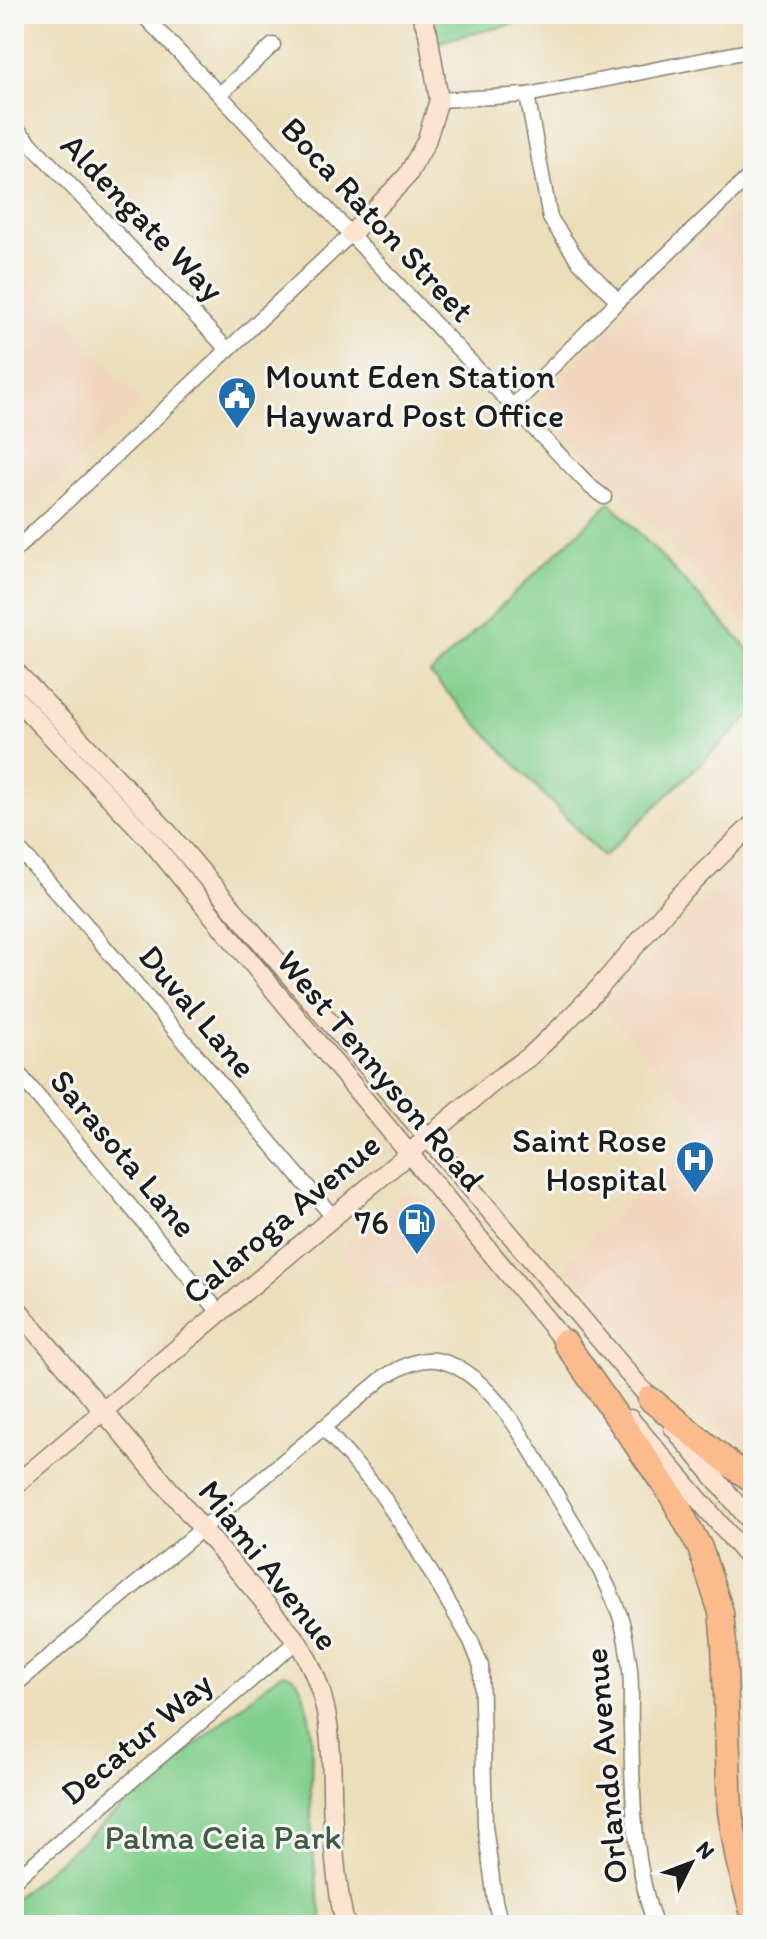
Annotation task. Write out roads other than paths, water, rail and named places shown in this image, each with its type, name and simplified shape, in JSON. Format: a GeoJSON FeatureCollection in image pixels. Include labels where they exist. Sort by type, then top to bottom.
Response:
{"type":"FeatureCollection","features":[{"type":"Feature","properties":{"kind":"highway"},"geometry":{"type":"LineString","coordinates":[[565,1342],[672,1496],[700,1548],[717,1599],[724,1644],[730,1812],[738,1860],[753,1914]]}},
{"type":"Feature","properties":{"kind":"highway"},"geometry":{"type":"LineString","coordinates":[[650,1399],[753,1480]]}},
{"type":"Feature","properties":{"kind":"main road"},"geometry":{"type":"LineString","coordinates":[[351,234],[407,176],[426,142],[439,100],[428,33],[421,14]]}},
{"type":"Feature","properties":{"kind":"main road","name":"West Tennyson Road"},"geometry":{"type":"LineString","coordinates":[[14,670],[165,829],[753,1524]]}},
{"type":"Feature","properties":{"kind":"main road","name":"West Tennyson Road"},"geometry":{"type":"LineString","coordinates":[[14,697],[151,841],[565,1342],[753,1563]]}},
{"type":"Feature","properties":{"kind":"main road","name":"Calaroga Avenue"},"geometry":{"type":"LineString","coordinates":[[14,1486],[496,1080],[529,1057],[599,988],[676,899],[753,824]]}},
{"type":"Feature","properties":{"kind":"main road","name":"Miami Avenue"},"geometry":{"type":"LineString","coordinates":[[14,1305],[297,1641],[308,1659],[328,1715],[333,1831],[345,1925]]}},
{"type":"Feature","properties":{"kind":"street","name":"Boca Raton Street"},"geometry":{"type":"LineString","coordinates":[[142,14],[512,407],[604,497]]}},
{"type":"Feature","properties":{"kind":"street"},"geometry":{"type":"LineString","coordinates":[[220,94],[273,45]]}},
{"type":"Feature","properties":{"kind":"street"},"geometry":{"type":"LineString","coordinates":[[439,100],[527,95],[753,50]]}},
{"type":"Feature","properties":{"kind":"street"},"geometry":{"type":"LineString","coordinates":[[527,95],[550,218],[578,260],[618,301]]}},
{"type":"Feature","properties":{"kind":"street","name":"Aldengate Way"},"geometry":{"type":"LineString","coordinates":[[14,126],[228,350]]}},
{"type":"Feature","properties":{"kind":"street"},"geometry":{"type":"LineString","coordinates":[[512,407],[753,173]]}},
{"type":"Feature","properties":{"kind":"street"},"geometry":{"type":"LineString","coordinates":[[14,551],[351,234]]}},
{"type":"Feature","properties":{"kind":"street","name":"Duval Lane"},"geometry":{"type":"LineString","coordinates":[[14,844],[334,1218]]}},
{"type":"Feature","properties":{"kind":"street","name":"Sarasota Lane"},"geometry":{"type":"LineString","coordinates":[[14,1068],[219,1312]]}},
{"type":"Feature","properties":{"kind":"street","name":"Orlando Avenue"},"geometry":{"type":"LineString","coordinates":[[323,1427],[384,1377],[409,1363],[440,1360],[474,1377],[495,1398],[528,1444],[604,1578],[620,1616],[629,1659],[633,1821],[638,1861],[655,1925]]}},
{"type":"Feature","properties":{"kind":"street"},"geometry":{"type":"LineString","coordinates":[[14,1686],[323,1427],[379,1491],[410,1537],[471,1641],[481,1666],[485,1826],[501,1925]]}},
{"type":"Feature","properties":{"kind":"street","name":"Decatur Way"},"geometry":{"type":"LineString","coordinates":[[14,1880],[297,1641]]}},
{"type":"Feature","properties":{"kind":"place","name":"Mount Eden Station Hayward Post Office"},"geometry":{"type":"Point","coordinates":[237,430]}},
{"type":"Feature","properties":{"kind":"place","name":"Saint Rose Hospital"},"geometry":{"type":"Point","coordinates":[695,1194]}},
{"type":"Feature","properties":{"kind":"place","name":"76"},"geometry":{"type":"Point","coordinates":[417,1256]}},
{"type":"Feature","properties":{"kind":"park label","name":"Palma Ceia Park"},"geometry":{"type":"Point","coordinates":[223,1837]}}]}
